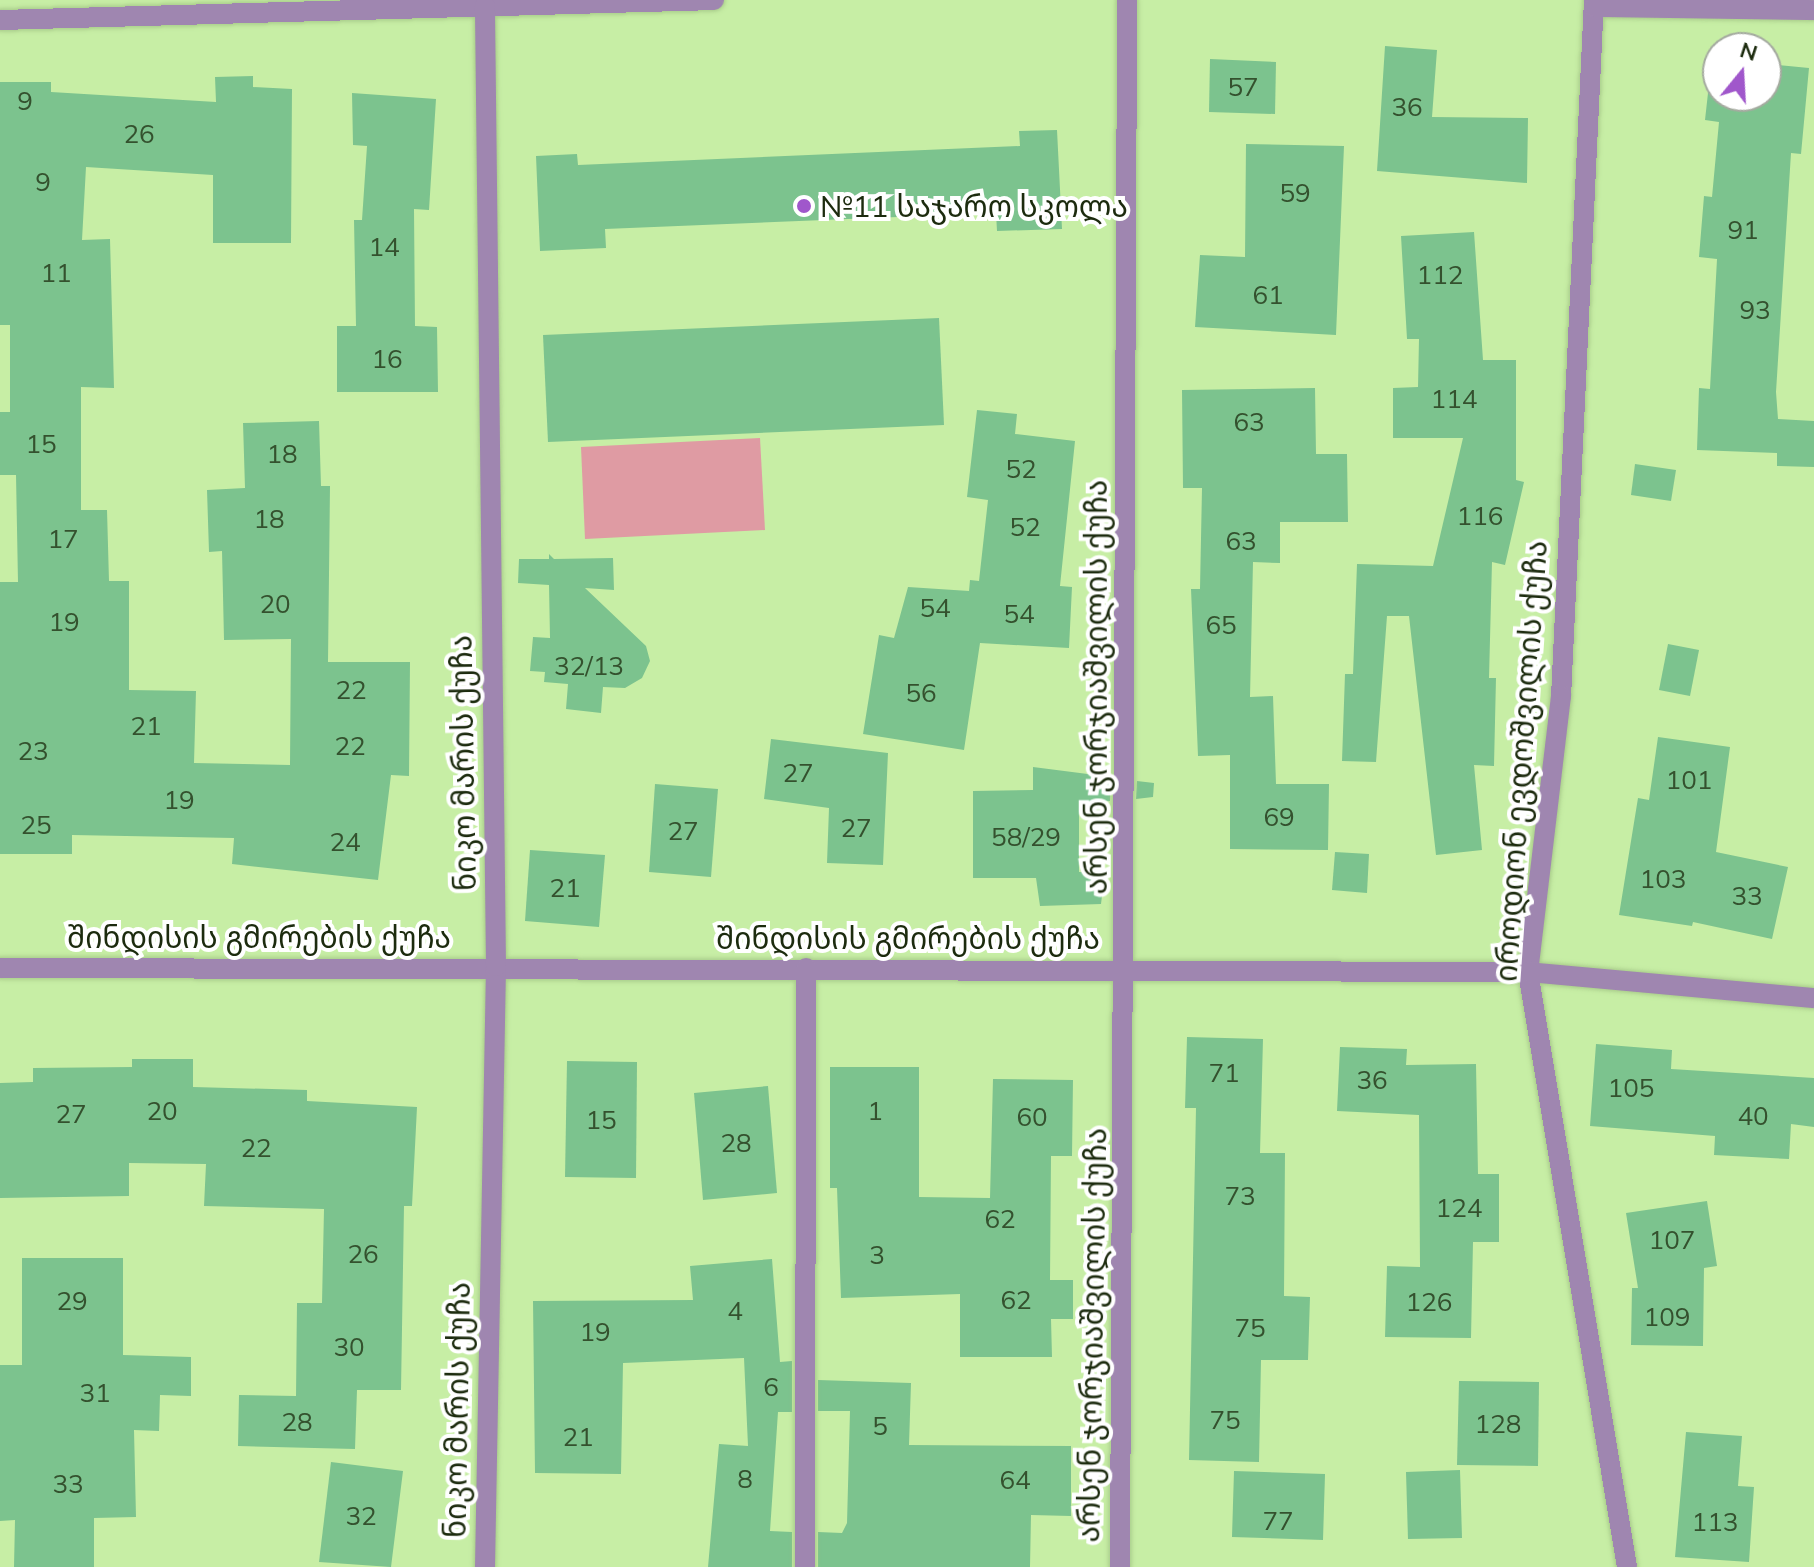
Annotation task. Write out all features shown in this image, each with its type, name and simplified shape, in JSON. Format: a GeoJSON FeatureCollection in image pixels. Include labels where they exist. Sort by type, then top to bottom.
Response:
{"type":"FeatureCollection","features":[{"type":"Feature","properties":{"kind":"street"},"geometry":{"type":"LineString","coordinates":[[0,20],[714,0]]}},
{"type":"Feature","properties":{"kind":"street","name":"არსენ ჯორჯიაშვილის ქუჩა"},"geometry":{"type":"LineString","coordinates":[[1120,1567],[1127,0]]}},
{"type":"Feature","properties":{"kind":"street"},"geometry":{"type":"LineString","coordinates":[[1594,4],[1814,10]]}},
{"type":"Feature","properties":{"kind":"street","name":"იროდიონ ევდოშვილის ქუჩა"},"geometry":{"type":"LineString","coordinates":[[1594,4],[1561,696],[1528,972],[1627,1567]]}},
{"type":"Feature","properties":{"kind":"street","name":"ნიკო მარის ქუჩა"},"geometry":{"type":"LineString","coordinates":[[485,6],[496,966],[485,1567]]}},
{"type":"Feature","properties":{"kind":"street","name":"შინდისის გმირების ქუჩა"},"geometry":{"type":"LineString","coordinates":[[0,968],[496,966],[1528,972],[1814,998]]}},
{"type":"Feature","properties":{"kind":"street"},"geometry":{"type":"LineString","coordinates":[[805,1567],[806,968]]}},
{"type":"Feature","properties":{"kind":"shaded area"},"geometry":{"type":"Polygon","coordinates":[[[760,438],[765,530],[585,539],[581,447],[760,438]]]}},
{"type":"Feature","properties":{"kind":"building"},"geometry":{"type":"Polygon","coordinates":[[[1385,46],[1437,50],[1432,117],[1528,118],[1527,183],[1377,171],[1385,46]]]}},
{"type":"Feature","properties":{"kind":"building"},"geometry":{"type":"Polygon","coordinates":[[[1210,59],[1276,62],[1275,114],[1209,112],[1210,59]]]}},
{"type":"Feature","properties":{"kind":"building"},"geometry":{"type":"Polygon","coordinates":[[[1782,65],[1809,68],[1801,154],[1791,153],[1776,392],[1778,419],[1814,421],[1814,467],[1777,466],[1777,453],[1697,450],[1699,388],[1710,389],[1717,259],[1699,257],[1704,196],[1712,197],[1719,122],[1705,120],[1706,112],[1782,112],[1782,65]]]}},
{"type":"Feature","properties":{"kind":"building"},"geometry":{"type":"Polygon","coordinates":[[[253,76],[253,87],[292,89],[291,243],[213,243],[213,175],[86,167],[82,240],[110,239],[114,388],[81,387],[81,510],[107,510],[109,581],[129,581],[129,690],[196,691],[194,763],[290,765],[291,639],[224,640],[222,551],[209,552],[207,490],[245,488],[243,423],[319,421],[321,486],[330,486],[328,662],[410,662],[409,776],[391,775],[378,880],[232,864],[234,838],[72,835],[72,854],[0,854],[0,582],[18,582],[16,475],[0,475],[0,412],[10,412],[10,325],[0,325],[0,82],[51,82],[51,92],[216,102],[215,77],[253,76]]]}},
{"type":"Feature","properties":{"kind":"building"},"geometry":{"type":"Polygon","coordinates":[[[352,93],[436,99],[429,210],[414,209],[415,326],[437,327],[438,392],[337,392],[337,326],[356,326],[354,220],[362,220],[367,146],[353,145],[352,93]]]}},
{"type":"Feature","properties":{"kind":"building"},"geometry":{"type":"Polygon","coordinates":[[[1057,130],[1062,229],[997,231],[996,213],[605,229],[606,248],[540,251],[536,156],[577,154],[578,165],[1020,146],[1019,131],[1057,130]]]}},
{"type":"Feature","properties":{"kind":"building"},"geometry":{"type":"Polygon","coordinates":[[[1246,144],[1344,146],[1336,335],[1195,327],[1200,255],[1245,257],[1246,144]]]}},
{"type":"Feature","properties":{"kind":"building"},"geometry":{"type":"Polygon","coordinates":[[[1474,232],[1483,360],[1516,360],[1516,480],[1524,482],[1505,565],[1492,562],[1489,678],[1496,678],[1494,766],[1474,765],[1482,850],[1436,855],[1409,616],[1387,616],[1376,762],[1342,761],[1345,674],[1353,674],[1357,564],[1433,566],[1463,438],[1393,438],[1393,388],[1418,387],[1419,339],[1407,339],[1401,236],[1474,232]]]}},
{"type":"Feature","properties":{"kind":"building"},"geometry":{"type":"Polygon","coordinates":[[[939,318],[944,425],[548,442],[543,335],[939,318]]]}},
{"type":"Feature","properties":{"kind":"building"},"geometry":{"type":"Polygon","coordinates":[[[1315,388],[1316,454],[1347,454],[1348,522],[1280,522],[1280,563],[1253,562],[1250,697],[1273,696],[1276,784],[1329,784],[1328,850],[1230,849],[1230,755],[1198,756],[1191,589],[1200,589],[1202,488],[1183,488],[1182,390],[1315,388]]]}},
{"type":"Feature","properties":{"kind":"building"},"geometry":{"type":"Polygon","coordinates":[[[977,410],[1017,414],[1015,434],[1075,441],[1060,586],[1072,587],[1069,648],[980,643],[964,750],[863,734],[879,635],[894,638],[908,587],[969,591],[970,580],[979,581],[988,500],[967,497],[977,410]]]}},
{"type":"Feature","properties":{"kind":"building"},"geometry":{"type":"Polygon","coordinates":[[[1635,464],[1676,470],[1671,501],[1631,495],[1635,464]]]}},
{"type":"Feature","properties":{"kind":"building"},"geometry":{"type":"Polygon","coordinates":[[[549,554],[554,559],[613,558],[614,590],[585,588],[646,646],[650,661],[642,678],[625,688],[603,687],[601,713],[566,709],[568,684],[544,682],[545,672],[530,671],[533,637],[550,638],[549,585],[518,583],[519,559],[549,559],[549,554]]]}},
{"type":"Feature","properties":{"kind":"building"},"geometry":{"type":"Polygon","coordinates":[[[1668,644],[1699,650],[1690,696],[1659,690],[1668,644]]]}},
{"type":"Feature","properties":{"kind":"building"},"geometry":{"type":"Polygon","coordinates":[[[1658,737],[1730,747],[1716,852],[1788,867],[1772,939],[1693,922],[1692,926],[1619,915],[1638,798],[1649,800],[1658,737]]]}},
{"type":"Feature","properties":{"kind":"building"},"geometry":{"type":"Polygon","coordinates":[[[771,739],[888,753],[883,865],[827,863],[829,808],[764,799],[771,739]]]}},
{"type":"Feature","properties":{"kind":"building"},"geometry":{"type":"Polygon","coordinates":[[[1033,767],[1111,777],[1110,801],[1079,804],[1079,872],[1105,871],[1101,904],[1040,906],[1036,878],[973,878],[973,791],[1033,790],[1033,767]]]}},
{"type":"Feature","properties":{"kind":"building"},"geometry":{"type":"Polygon","coordinates":[[[1137,781],[1154,783],[1153,797],[1136,799],[1137,781]]]}},
{"type":"Feature","properties":{"kind":"building"},"geometry":{"type":"Polygon","coordinates":[[[655,784],[718,789],[711,877],[649,872],[655,784]]]}},
{"type":"Feature","properties":{"kind":"building"},"geometry":{"type":"Polygon","coordinates":[[[530,850],[605,855],[599,927],[525,921],[530,850]]]}},
{"type":"Feature","properties":{"kind":"building"},"geometry":{"type":"Polygon","coordinates":[[[1335,852],[1369,854],[1367,893],[1332,890],[1335,852]]]}},
{"type":"Feature","properties":{"kind":"building"},"geometry":{"type":"Polygon","coordinates":[[[1187,1037],[1263,1039],[1260,1153],[1285,1153],[1284,1296],[1310,1297],[1308,1360],[1261,1360],[1259,1462],[1189,1460],[1196,1108],[1185,1108],[1187,1037]]]}},
{"type":"Feature","properties":{"kind":"building"},"geometry":{"type":"Polygon","coordinates":[[[1596,1044],[1672,1050],[1671,1069],[1814,1078],[1814,1127],[1791,1124],[1789,1159],[1714,1155],[1715,1136],[1590,1126],[1596,1044]]]}},
{"type":"Feature","properties":{"kind":"building"},"geometry":{"type":"Polygon","coordinates":[[[1340,1047],[1407,1049],[1406,1065],[1476,1064],[1478,1174],[1499,1174],[1499,1242],[1473,1242],[1471,1338],[1385,1337],[1387,1266],[1420,1267],[1419,1115],[1337,1111],[1340,1047]]]}},
{"type":"Feature","properties":{"kind":"building"},"geometry":{"type":"Polygon","coordinates":[[[132,1059],[193,1059],[193,1087],[307,1090],[307,1101],[417,1107],[412,1206],[404,1206],[401,1390],[357,1390],[355,1449],[238,1446],[239,1395],[296,1396],[297,1303],[322,1303],[324,1209],[204,1206],[206,1164],[129,1163],[129,1196],[0,1198],[0,1083],[33,1082],[33,1068],[132,1067],[132,1059]]]}},
{"type":"Feature","properties":{"kind":"building"},"geometry":{"type":"Polygon","coordinates":[[[567,1061],[637,1062],[636,1178],[565,1177],[567,1061]]]}},
{"type":"Feature","properties":{"kind":"building"},"geometry":{"type":"Polygon","coordinates":[[[830,1067],[919,1067],[919,1197],[990,1198],[993,1079],[1073,1080],[1072,1156],[1051,1156],[1050,1280],[1073,1280],[1073,1319],[1051,1319],[1052,1357],[960,1357],[960,1294],[841,1298],[837,1188],[830,1188],[830,1067]]]}},
{"type":"Feature","properties":{"kind":"building"},"geometry":{"type":"Polygon","coordinates":[[[768,1086],[777,1193],[703,1200],[694,1093],[768,1086]]]}},
{"type":"Feature","properties":{"kind":"building"},"geometry":{"type":"Polygon","coordinates":[[[1707,1201],[1717,1266],[1704,1268],[1703,1346],[1631,1345],[1632,1288],[1638,1288],[1626,1213],[1707,1201]]]}},
{"type":"Feature","properties":{"kind":"building"},"geometry":{"type":"Polygon","coordinates":[[[22,1258],[123,1258],[123,1355],[191,1357],[191,1396],[160,1395],[159,1431],[134,1430],[136,1517],[94,1518],[94,1567],[14,1567],[15,1520],[0,1521],[0,1365],[22,1365],[22,1258]]]}},
{"type":"Feature","properties":{"kind":"building"},"geometry":{"type":"Polygon","coordinates":[[[772,1259],[780,1362],[792,1361],[792,1412],[778,1412],[770,1531],[792,1532],[792,1567],[708,1567],[719,1444],[748,1446],[744,1358],[623,1363],[621,1474],[535,1473],[533,1301],[693,1300],[690,1266],[772,1259]]]}},
{"type":"Feature","properties":{"kind":"building"},"geometry":{"type":"Polygon","coordinates":[[[818,1380],[911,1383],[909,1445],[1071,1446],[1071,1516],[1031,1515],[1030,1567],[818,1567],[818,1532],[842,1533],[847,1523],[850,1411],[818,1411],[818,1380]]]}},
{"type":"Feature","properties":{"kind":"building"},"geometry":{"type":"Polygon","coordinates":[[[1459,1381],[1539,1382],[1538,1466],[1457,1465],[1459,1381]]]}},
{"type":"Feature","properties":{"kind":"building"},"geometry":{"type":"Polygon","coordinates":[[[1686,1432],[1742,1436],[1738,1486],[1754,1487],[1749,1562],[1675,1557],[1686,1432]]]}},
{"type":"Feature","properties":{"kind":"building"},"geometry":{"type":"Polygon","coordinates":[[[331,1462],[403,1471],[391,1567],[319,1562],[331,1462]]]}},
{"type":"Feature","properties":{"kind":"building"},"geometry":{"type":"Polygon","coordinates":[[[1460,1470],[1462,1538],[1408,1539],[1406,1472],[1460,1470]]]}},
{"type":"Feature","properties":{"kind":"building"},"geometry":{"type":"Polygon","coordinates":[[[1234,1471],[1325,1474],[1323,1540],[1232,1537],[1234,1471]]]}},
{"type":"Feature","properties":{"kind":"place","name":"№11 საჯარო სკოლა"},"geometry":{"type":"Point","coordinates":[804,206]}}]}
